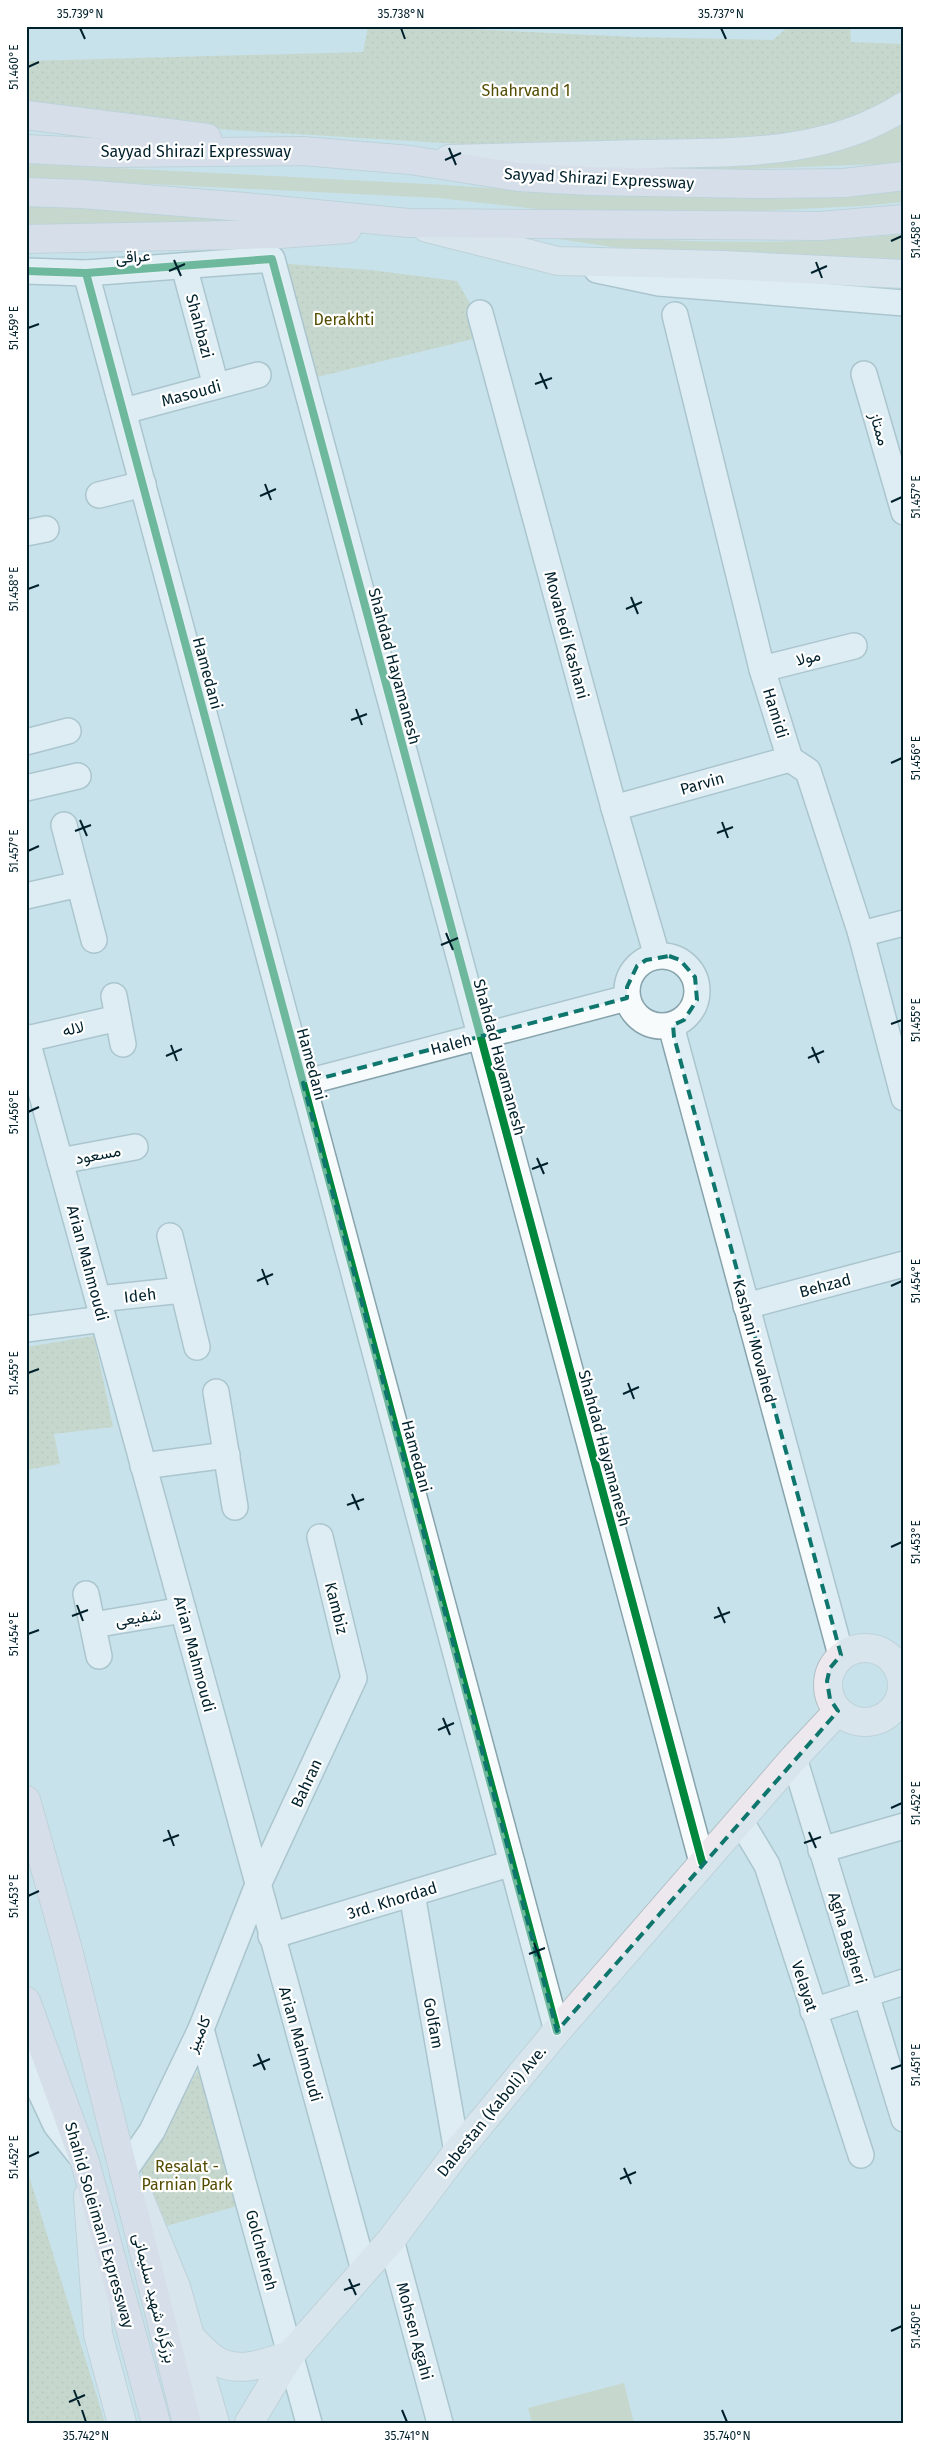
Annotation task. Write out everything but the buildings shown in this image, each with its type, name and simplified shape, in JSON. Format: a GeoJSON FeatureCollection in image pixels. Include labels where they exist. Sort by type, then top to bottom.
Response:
{"type":"FeatureCollection","features":[{"type":"Feature","properties":{"kind":"highway"},"geometry":{"type":"LineString","coordinates":[[26,115],[303,151]]}},
{"type":"Feature","properties":{"kind":"highway","name":"Sayyad Shirazi Expressway"},"geometry":{"type":"LineString","coordinates":[[26,149],[110,153],[303,151],[410,160],[519,177],[590,181],[766,184],[844,183],[904,176]]}},
{"type":"Feature","properties":{"kind":"highway"},"geometry":{"type":"LineString","coordinates":[[26,192],[82,194],[245,207],[408,224]]}},
{"type":"Feature","properties":{"kind":"highway"},"geometry":{"type":"LineString","coordinates":[[26,239],[279,234],[408,224],[820,226],[904,219]]}},
{"type":"Feature","properties":{"kind":"highway"},"geometry":{"type":"LineString","coordinates":[[26,1800],[67,1946],[123,2173]]}},
{"type":"Feature","properties":{"kind":"highway","name":"Shahid Soleimani Expressway"},"geometry":{"type":"LineString","coordinates":[[26,2001],[85,2162],[156,2423]]}},
{"type":"Feature","properties":{"kind":"highway","name":"بزرگراه شهید سلیمانی"},"geometry":{"type":"LineString","coordinates":[[123,2173],[187,2423]]}},
{"type":"Feature","properties":{"kind":"main road"},"geometry":{"type":"LineString","coordinates":[[410,160],[768,151],[834,138],[866,126],[904,106]]}},
{"type":"Feature","properties":{"kind":"main road"},"geometry":{"type":"LineString","coordinates":[[408,224],[558,261],[724,265],[904,274]]}},
{"type":"Feature","properties":{"kind":"main road"},"geometry":{"type":"LineString","coordinates":[[871,1648],[899,1658],[902,1701],[888,1714],[869,1722],[855,1721],[838,1711],[830,1699],[827,1681],[830,1668],[841,1655],[857,1649],[871,1648]]}},
{"type":"Feature","properties":{"kind":"main road","name":"Dabestan (Kaboli) Ave."},"geometry":{"type":"LineString","coordinates":[[249,2423],[290,2354],[391,2240],[457,2152],[557,2030],[702,1862],[838,1711]]}},
{"type":"Feature","properties":{"kind":"main road"},"geometry":{"type":"LineString","coordinates":[[85,2162],[98,2334],[122,2423]]}},
{"type":"Feature","properties":{"kind":"main road"},"geometry":{"type":"LineString","coordinates":[[123,2173],[135,2189],[176,2287],[215,2423]]}},
{"type":"Feature","properties":{"kind":"main road"},"geometry":{"type":"LineString","coordinates":[[191,2338],[223,2364],[262,2364],[290,2354]]}},
{"type":"Feature","properties":{"kind":"street","name":"عراقی"},"geometry":{"type":"LineString","coordinates":[[26,271],[86,273],[272,259]]}},
{"type":"Feature","properties":{"kind":"street","name":"Shahdad Hayamanesh"},"geometry":{"type":"LineString","coordinates":[[272,259],[702,1862]]}},
{"type":"Feature","properties":{"kind":"street"},"geometry":{"type":"LineString","coordinates":[[558,261],[659,283],[904,303]]}},
{"type":"Feature","properties":{"kind":"street","name":"Shahbazi"},"geometry":{"type":"LineString","coordinates":[[184,266],[216,386]]}},
{"type":"Feature","properties":{"kind":"street","name":"Hamedani"},"geometry":{"type":"LineString","coordinates":[[86,273],[557,2030]]}},
{"type":"Feature","properties":{"kind":"street","name":"Movahedi Kashani"},"geometry":{"type":"LineString","coordinates":[[480,313],[614,808],[657,956]]}},
{"type":"Feature","properties":{"kind":"street","name":"Hamidi"},"geometry":{"type":"LineString","coordinates":[[675,315],[762,668],[790,759],[808,771],[861,934],[904,1098]]}},
{"type":"Feature","properties":{"kind":"street","name":"ممتاز"},"geometry":{"type":"LineString","coordinates":[[864,374],[904,512]]}},
{"type":"Feature","properties":{"kind":"street","name":"Masoudi"},"geometry":{"type":"LineString","coordinates":[[124,411],[258,375]]}},
{"type":"Feature","properties":{"kind":"street"},"geometry":{"type":"LineString","coordinates":[[99,495],[143,484]]}},
{"type":"Feature","properties":{"kind":"street","name":"مولا"},"geometry":{"type":"LineString","coordinates":[[762,668],[854,646]]}},
{"type":"Feature","properties":{"kind":"street"},"geometry":{"type":"LineString","coordinates":[[26,742],[68,731]]}},
{"type":"Feature","properties":{"kind":"street","name":"Parvin"},"geometry":{"type":"LineString","coordinates":[[614,808],[790,759]]}},
{"type":"Feature","properties":{"kind":"street"},"geometry":{"type":"LineString","coordinates":[[26,788],[78,776]]}},
{"type":"Feature","properties":{"kind":"street"},"geometry":{"type":"LineString","coordinates":[[64,825],[94,940]]}},
{"type":"Feature","properties":{"kind":"street"},"geometry":{"type":"LineString","coordinates":[[26,896],[79,884]]}},
{"type":"Feature","properties":{"kind":"street"},"geometry":{"type":"LineString","coordinates":[[861,934],[904,923]]}},
{"type":"Feature","properties":{"kind":"street"},"geometry":{"type":"LineString","coordinates":[[657,956],[669,956],[680,960],[689,968],[698,988],[697,1000],[692,1011],[684,1020],[674,1026],[650,1025],[636,1014],[627,998],[630,976],[637,966],[657,956]]}},
{"type":"Feature","properties":{"kind":"street","name":"Haleh"},"geometry":{"type":"LineString","coordinates":[[303,1083],[627,998]]}},
{"type":"Feature","properties":{"kind":"street","name":"لاله"},"geometry":{"type":"LineString","coordinates":[[27,1038],[116,1007],[123,1044]]}},
{"type":"Feature","properties":{"kind":"street","name":"Kashani Movahed"},"geometry":{"type":"LineString","coordinates":[[674,1026],[674,1038],[841,1655]]}},
{"type":"Feature","properties":{"kind":"street","name":"Arian Mahmoudi"},"geometry":{"type":"LineString","coordinates":[[27,1038],[257,1887],[364,2270]]}},
{"type":"Feature","properties":{"kind":"street","name":"مسعود"},"geometry":{"type":"LineString","coordinates":[[60,1161],[135,1146]]}},
{"type":"Feature","properties":{"kind":"street"},"geometry":{"type":"LineString","coordinates":[[170,1236],[197,1347]]}},
{"type":"Feature","properties":{"kind":"street","name":"Behzad"},"geometry":{"type":"LineString","coordinates":[[746,1306],[904,1264]]}},
{"type":"Feature","properties":{"kind":"street","name":"Ideh"},"geometry":{"type":"LineString","coordinates":[[26,1330],[101,1309],[182,1290]]}},
{"type":"Feature","properties":{"kind":"street"},"geometry":{"type":"LineString","coordinates":[[216,1392],[235,1507]]}},
{"type":"Feature","properties":{"kind":"street"},"geometry":{"type":"LineString","coordinates":[[144,1466],[227,1455]]}},
{"type":"Feature","properties":{"kind":"street","name":"Kambiz"},"geometry":{"type":"LineString","coordinates":[[320,1537],[354,1678]]}},
{"type":"Feature","properties":{"kind":"street"},"geometry":{"type":"LineString","coordinates":[[86,1594],[99,1656]]}},
{"type":"Feature","properties":{"kind":"street","name":"شفیعی"},"geometry":{"type":"LineString","coordinates":[[93,1625],[183,1610]]}},
{"type":"Feature","properties":{"kind":"street","name":"Bahran"},"geometry":{"type":"LineString","coordinates":[[257,1887],[354,1678]]}},
{"type":"Feature","properties":{"kind":"street","name":"Agha Bagheri"},"geometry":{"type":"LineString","coordinates":[[794,1758],[904,2118]]}},
{"type":"Feature","properties":{"kind":"street","name":"Velayat"},"geometry":{"type":"LineString","coordinates":[[740,1820],[767,1865],[813,2011],[862,2155]]}},
{"type":"Feature","properties":{"kind":"street"},"geometry":{"type":"LineString","coordinates":[[821,1850],[904,1826]]}},
{"type":"Feature","properties":{"kind":"street","name":"3rd. Khordad"},"geometry":{"type":"LineString","coordinates":[[271,1936],[512,1863]]}},
{"type":"Feature","properties":{"kind":"street","name":"کامبیز"},"geometry":{"type":"LineString","coordinates":[[123,2173],[152,2131],[201,2029],[257,1887]]}},
{"type":"Feature","properties":{"kind":"street","name":"Golfam"},"geometry":{"type":"LineString","coordinates":[[412,1894],[457,2152]]}},
{"type":"Feature","properties":{"kind":"street"},"geometry":{"type":"LineString","coordinates":[[813,2011],[904,1982]]}},
{"type":"Feature","properties":{"kind":"street","name":"Golchehreh"},"geometry":{"type":"LineString","coordinates":[[201,2029],[309,2423]]}},
{"type":"Feature","properties":{"kind":"street"},"geometry":{"type":"LineString","coordinates":[[26,2061],[56,2125],[85,2162]]}},
{"type":"Feature","properties":{"kind":"street","name":"Mohsen Agahi"},"geometry":{"type":"LineString","coordinates":[[391,2240],[440,2423]]}},
{"type":"Feature","properties":{"kind":"highlighted area"},"geometry":{"type":"Polygon","coordinates":[[[669,956],[680,960],[695,977],[697,1000],[684,1020],[673,1025],[674,1037],[841,1655],[830,1668],[827,1681],[830,1699],[838,1711],[557,2031],[303,1083],[627,998],[627,987],[637,966],[646,960],[669,956]]]}},
{"type":"Feature","properties":{"kind":"green space","name":"Shahrvand 1"},"geometry":{"type":"Polygon","coordinates":[[[789,26],[850,26],[851,42],[904,44],[904,98],[865,118],[766,142],[528,148],[230,130],[26,109],[26,61],[363,52],[368,27],[427,27],[634,37],[773,40],[789,26]]]}},
{"type":"Feature","properties":{"kind":"green space"},"geometry":{"type":"Polygon","coordinates":[[[904,116],[904,163],[724,170],[637,168],[904,116]]]}},
{"type":"Feature","properties":{"kind":"green space"},"geometry":{"type":"Polygon","coordinates":[[[26,163],[674,197],[789,197],[904,189],[904,202],[862,206],[714,213],[647,211],[563,212],[439,198],[26,178],[26,163]]]}},
{"type":"Feature","properties":{"kind":"green space"},"geometry":{"type":"Polygon","coordinates":[[[26,206],[313,219],[26,232],[26,206]]]}},
{"type":"Feature","properties":{"kind":"green space"},"geometry":{"type":"Polygon","coordinates":[[[518,233],[662,240],[759,242],[807,241],[904,234],[904,263],[647,252],[518,233]]]}},
{"type":"Feature","properties":{"kind":"green space","name":"Derakhti"},"geometry":{"type":"Polygon","coordinates":[[[276,263],[371,270],[457,281],[475,312],[481,337],[309,379],[276,263]]]}},
{"type":"Feature","properties":{"kind":"green space"},"geometry":{"type":"Polygon","coordinates":[[[94,1336],[113,1427],[54,1434],[60,1464],[26,1470],[26,1347],[94,1336]]]}},
{"type":"Feature","properties":{"kind":"green space","name":"Resalat - Parnian Park"},"geometry":{"type":"Polygon","coordinates":[[[198,2070],[241,2205],[159,2228],[141,2170],[198,2070]]]}},
{"type":"Feature","properties":{"kind":"green space"},"geometry":{"type":"Polygon","coordinates":[[[26,2166],[105,2423],[26,2423],[26,2166]]]}},
{"type":"Feature","properties":{"kind":"green space"},"geometry":{"type":"Polygon","coordinates":[[[624,2383],[634,2423],[532,2423],[528,2408],[624,2383]]]}},
{"type":"Feature","properties":{"kind":"cycle path"},"geometry":{"type":"LineString","coordinates":[[26,271],[86,273],[272,259],[702,1862]]}},
{"type":"Feature","properties":{"kind":"cycle path"},"geometry":{"type":"LineString","coordinates":[[86,273],[557,2031]]}}]}
